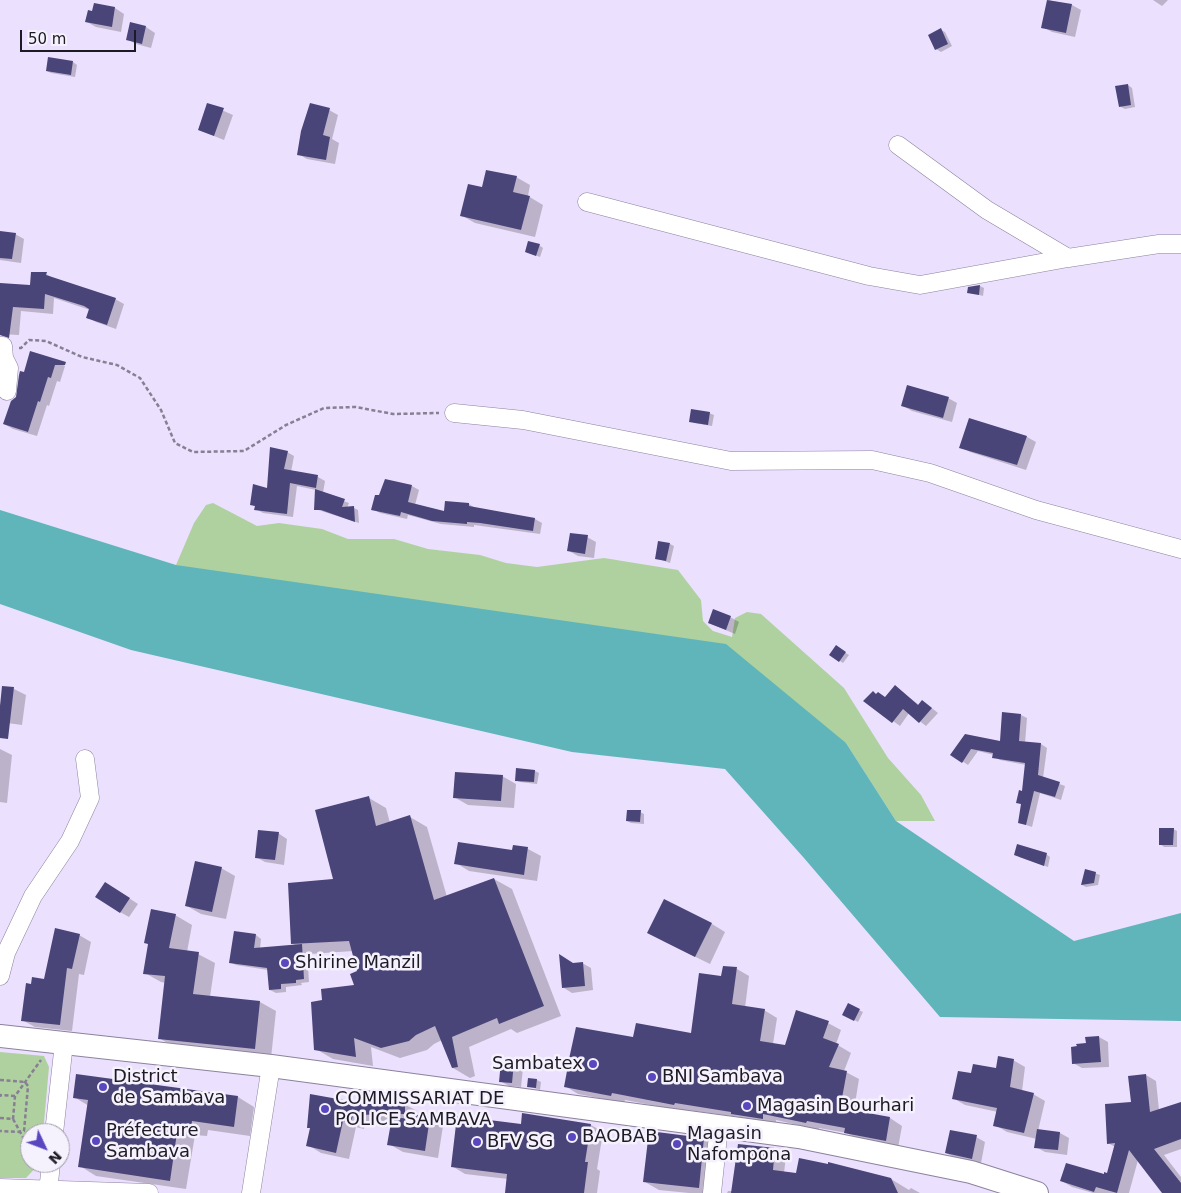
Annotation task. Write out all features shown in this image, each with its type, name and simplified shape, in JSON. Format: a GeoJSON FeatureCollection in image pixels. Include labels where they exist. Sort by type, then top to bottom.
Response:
{"type":"FeatureCollection","features":[{"type":"Feature","properties":{"kind":"main road"},"geometry":{"type":"LineString","coordinates":[[0,1036],[271,1066],[799,1137],[971,1172],[1037,1193]]}},
{"type":"Feature","properties":{"kind":"street"},"geometry":{"type":"LineString","coordinates":[[898,145],[987,210],[1068,258]]}},
{"type":"Feature","properties":{"kind":"street"},"geometry":{"type":"LineString","coordinates":[[587,202],[869,276],[920,285],[1068,258],[1159,244],[1181,244]]}},
{"type":"Feature","properties":{"kind":"street"},"geometry":{"type":"LineString","coordinates":[[1,346],[9,368],[7,391]]}},
{"type":"Feature","properties":{"kind":"street"},"geometry":{"type":"LineString","coordinates":[[454,412],[523,420],[731,461],[872,460],[930,473],[1036,510],[1181,549]]}},
{"type":"Feature","properties":{"kind":"street"},"geometry":{"type":"LineString","coordinates":[[0,976],[6,953],[34,896],[70,841],[90,798],[85,760]]}},
{"type":"Feature","properties":{"kind":"street"},"geometry":{"type":"LineString","coordinates":[[55,1123],[59,1042]]}},
{"type":"Feature","properties":{"kind":"street"},"geometry":{"type":"LineString","coordinates":[[251,1193],[271,1066]]}},
{"type":"Feature","properties":{"kind":"street"},"geometry":{"type":"LineString","coordinates":[[712,1193],[718,1126]]}},
{"type":"Feature","properties":{"kind":"street"},"geometry":{"type":"LineString","coordinates":[[48,1191],[50,1173]]}},
{"type":"Feature","properties":{"kind":"street"},"geometry":{"type":"LineString","coordinates":[[0,1188],[149,1193]]}},
{"type":"Feature","properties":{"kind":"path"},"geometry":{"type":"LineString","coordinates":[[1,346],[21,348],[29,340],[46,341],[82,357],[117,365],[140,378],[161,410],[175,443],[193,452],[244,451],[286,425],[324,408],[356,407],[392,414],[454,412]]}},
{"type":"Feature","properties":{"kind":"path"},"geometry":{"type":"LineString","coordinates":[[20,1132],[13,1119],[15,1096],[59,1042]]}},
{"type":"Feature","properties":{"kind":"path"},"geometry":{"type":"LineString","coordinates":[[0,1080],[25,1082]]}},
{"type":"Feature","properties":{"kind":"path"},"geometry":{"type":"LineString","coordinates":[[25,1082],[28,1086],[25,1123]]}},
{"type":"Feature","properties":{"kind":"path"},"geometry":{"type":"LineString","coordinates":[[0,1095],[15,1096]]}},
{"type":"Feature","properties":{"kind":"path"},"geometry":{"type":"LineString","coordinates":[[0,1118],[13,1119]]}},
{"type":"Feature","properties":{"kind":"path"},"geometry":{"type":"LineString","coordinates":[[0,1131],[20,1132]]}},
{"type":"Feature","properties":{"kind":"shaded area"},"geometry":{"type":"Polygon","coordinates":[[[213,503],[257,526],[279,523],[322,529],[348,539],[394,539],[428,549],[480,555],[506,563],[537,567],[604,558],[678,570],[701,600],[703,621],[713,631],[732,637],[735,618],[747,612],[761,614],[844,688],[888,758],[921,795],[935,821],[896,821],[846,743],[176,565],[194,523],[206,505],[213,503]]]}},
{"type":"Feature","properties":{"kind":"shaded area"},"geometry":{"type":"Polygon","coordinates":[[[0,510],[176,565],[726,644],[846,743],[896,821],[1074,941],[1181,913],[1181,1021],[940,1017],[725,769],[572,752],[131,650],[0,604],[0,510]]]}},
{"type":"Feature","properties":{"kind":"shaded area"},"geometry":{"type":"Polygon","coordinates":[[[0,1052],[44,1056],[49,1067],[44,1123],[20,1123],[20,1173],[31,1173],[26,1178],[0,1178],[0,1052]]]}},
{"type":"Feature","properties":{"kind":"building"},"geometry":{"type":"Polygon","coordinates":[[[1047,0],[1072,4],[1066,33],[1041,28],[1047,0]]]}},
{"type":"Feature","properties":{"kind":"building"},"geometry":{"type":"Polygon","coordinates":[[[94,3],[115,7],[112,27],[85,22],[88,10],[92,11],[94,3]]]}},
{"type":"Feature","properties":{"kind":"building"},"geometry":{"type":"Polygon","coordinates":[[[130,22],[146,26],[142,44],[126,40],[130,22]]]}},
{"type":"Feature","properties":{"kind":"building"},"geometry":{"type":"Polygon","coordinates":[[[941,28],[948,44],[935,50],[928,35],[941,28]]]}},
{"type":"Feature","properties":{"kind":"building"},"geometry":{"type":"Polygon","coordinates":[[[48,57],[73,61],[71,75],[46,71],[48,57]]]}},
{"type":"Feature","properties":{"kind":"building"},"geometry":{"type":"Polygon","coordinates":[[[1128,84],[1131,105],[1119,107],[1115,86],[1128,84]]]}},
{"type":"Feature","properties":{"kind":"building"},"geometry":{"type":"Polygon","coordinates":[[[207,103],[224,108],[214,136],[198,130],[207,103]]]}},
{"type":"Feature","properties":{"kind":"building"},"geometry":{"type":"Polygon","coordinates":[[[310,103],[330,108],[323,135],[330,137],[326,160],[297,155],[301,131],[310,103]]]}},
{"type":"Feature","properties":{"kind":"building"},"geometry":{"type":"Polygon","coordinates":[[[486,170],[517,176],[513,192],[530,196],[521,230],[460,216],[468,184],[482,187],[486,170]]]}},
{"type":"Feature","properties":{"kind":"building"},"geometry":{"type":"Polygon","coordinates":[[[0,231],[16,233],[12,259],[0,258],[0,231]]]}},
{"type":"Feature","properties":{"kind":"building"},"geometry":{"type":"Polygon","coordinates":[[[528,241],[540,244],[536,256],[525,252],[528,241]]]}},
{"type":"Feature","properties":{"kind":"building"},"geometry":{"type":"Polygon","coordinates":[[[31,272],[47,272],[46,275],[116,298],[107,325],[86,318],[89,309],[84,306],[45,294],[44,309],[13,307],[9,338],[0,335],[0,283],[30,285],[31,272]]]}},
{"type":"Feature","properties":{"kind":"building"},"geometry":{"type":"Polygon","coordinates":[[[980,285],[979,295],[967,293],[968,287],[980,285]]]}},
{"type":"Feature","properties":{"kind":"building"},"geometry":{"type":"Polygon","coordinates":[[[30,351],[66,362],[65,365],[55,365],[51,378],[48,377],[28,432],[3,424],[11,401],[16,397],[20,371],[24,372],[30,351]]]}},
{"type":"Feature","properties":{"kind":"building"},"geometry":{"type":"Polygon","coordinates":[[[907,385],[949,397],[943,418],[901,406],[907,385]]]}},
{"type":"Feature","properties":{"kind":"building"},"geometry":{"type":"Polygon","coordinates":[[[691,409],[710,412],[708,425],[689,422],[691,409]]]}},
{"type":"Feature","properties":{"kind":"building"},"geometry":{"type":"Polygon","coordinates":[[[969,418],[1027,436],[1017,465],[959,448],[969,418]]]}},
{"type":"Feature","properties":{"kind":"building"},"geometry":{"type":"Polygon","coordinates":[[[270,447],[288,451],[284,469],[318,475],[316,488],[290,483],[287,514],[254,510],[255,506],[250,505],[253,484],[267,488],[270,447]]]}},
{"type":"Feature","properties":{"kind":"building"},"geometry":{"type":"Polygon","coordinates":[[[385,479],[412,485],[408,502],[444,511],[445,501],[469,503],[469,506],[535,518],[533,531],[480,523],[467,522],[467,524],[432,521],[401,512],[400,516],[371,510],[375,495],[379,495],[385,479]]]}},
{"type":"Feature","properties":{"kind":"building"},"geometry":{"type":"Polygon","coordinates":[[[315,489],[345,499],[342,507],[354,506],[355,522],[321,510],[314,510],[315,489]]]}},
{"type":"Feature","properties":{"kind":"building"},"geometry":{"type":"Polygon","coordinates":[[[570,533],[588,535],[585,554],[567,551],[570,533]]]}},
{"type":"Feature","properties":{"kind":"building"},"geometry":{"type":"Polygon","coordinates":[[[658,541],[670,543],[666,561],[655,559],[658,541]]]}},
{"type":"Feature","properties":{"kind":"building"},"geometry":{"type":"Polygon","coordinates":[[[713,609],[731,616],[726,630],[708,623],[713,609]]]}},
{"type":"Feature","properties":{"kind":"building"},"geometry":{"type":"Polygon","coordinates":[[[836,645],[846,652],[839,662],[829,655],[836,645]]]}},
{"type":"Feature","properties":{"kind":"building"},"geometry":{"type":"Polygon","coordinates":[[[895,685],[918,705],[922,700],[932,708],[919,723],[903,709],[892,723],[863,701],[873,691],[885,697],[895,685]]]}},
{"type":"Feature","properties":{"kind":"building"},"geometry":{"type":"Polygon","coordinates":[[[2,686],[14,687],[8,739],[0,738],[2,686]]]}},
{"type":"Feature","properties":{"kind":"building"},"geometry":{"type":"Polygon","coordinates":[[[1002,712],[1021,714],[1019,741],[1041,743],[1038,775],[1060,782],[1055,797],[1034,791],[1026,825],[1018,823],[1021,804],[1016,803],[1019,790],[1022,791],[1025,763],[992,758],[993,753],[971,749],[962,763],[950,755],[965,734],[1000,741],[1002,712]]]}},
{"type":"Feature","properties":{"kind":"building"},"geometry":{"type":"Polygon","coordinates":[[[516,768],[535,770],[534,782],[515,781],[516,768]]]}},
{"type":"Feature","properties":{"kind":"building"},"geometry":{"type":"Polygon","coordinates":[[[455,772],[503,775],[501,801],[453,798],[455,772]]]}},
{"type":"Feature","properties":{"kind":"building"},"geometry":{"type":"Polygon","coordinates":[[[369,796],[376,826],[410,815],[434,900],[494,878],[544,1006],[499,1024],[497,1018],[452,1037],[458,1067],[452,1068],[435,1026],[416,1035],[409,1041],[381,1048],[354,1038],[356,1057],[314,1050],[311,1002],[322,1000],[321,989],[354,985],[350,974],[357,971],[349,941],[291,944],[288,883],[333,879],[315,810],[369,796]]]}},
{"type":"Feature","properties":{"kind":"building"},"geometry":{"type":"Polygon","coordinates":[[[627,810],[641,810],[640,822],[626,821],[627,810]]]}},
{"type":"Feature","properties":{"kind":"building"},"geometry":{"type":"Polygon","coordinates":[[[1159,828],[1174,828],[1173,845],[1159,845],[1159,828]]]}},
{"type":"Feature","properties":{"kind":"building"},"geometry":{"type":"Polygon","coordinates":[[[258,830],[279,832],[275,860],[255,858],[258,830]]]}},
{"type":"Feature","properties":{"kind":"building"},"geometry":{"type":"Polygon","coordinates":[[[458,842],[512,850],[513,845],[528,847],[524,875],[454,864],[458,842]]]}},
{"type":"Feature","properties":{"kind":"building"},"geometry":{"type":"Polygon","coordinates":[[[1017,844],[1047,853],[1044,866],[1014,855],[1017,844]]]}},
{"type":"Feature","properties":{"kind":"building"},"geometry":{"type":"Polygon","coordinates":[[[195,861],[222,867],[212,912],[185,906],[195,861]]]}},
{"type":"Feature","properties":{"kind":"building"},"geometry":{"type":"Polygon","coordinates":[[[1085,869],[1096,872],[1094,883],[1081,885],[1085,869]]]}},
{"type":"Feature","properties":{"kind":"building"},"geometry":{"type":"Polygon","coordinates":[[[105,882],[130,898],[120,913],[95,897],[105,882]]]}},
{"type":"Feature","properties":{"kind":"building"},"geometry":{"type":"Polygon","coordinates":[[[664,899],[712,923],[695,957],[647,933],[664,899]]]}},
{"type":"Feature","properties":{"kind":"building"},"geometry":{"type":"Polygon","coordinates":[[[151,909],[176,914],[169,948],[199,952],[193,994],[260,1001],[255,1049],[158,1039],[165,976],[143,974],[148,944],[144,943],[151,909]]]}},
{"type":"Feature","properties":{"kind":"building"},"geometry":{"type":"Polygon","coordinates":[[[55,928],[80,934],[72,969],[67,968],[60,1025],[21,1021],[26,983],[31,984],[32,977],[44,979],[55,928]]]}},
{"type":"Feature","properties":{"kind":"building"},"geometry":{"type":"Polygon","coordinates":[[[234,931],[256,934],[254,948],[302,944],[304,979],[296,980],[296,983],[281,984],[281,989],[269,990],[267,968],[229,963],[234,931]]]}},
{"type":"Feature","properties":{"kind":"building"},"geometry":{"type":"Polygon","coordinates":[[[559,954],[573,963],[583,962],[585,986],[562,988],[559,954]]]}},
{"type":"Feature","properties":{"kind":"building"},"geometry":{"type":"Polygon","coordinates":[[[723,966],[737,967],[732,1004],[765,1009],[760,1041],[785,1045],[796,1010],[829,1021],[823,1038],[839,1044],[829,1067],[847,1071],[842,1098],[848,1099],[846,1109],[890,1117],[886,1141],[844,1133],[845,1128],[807,1121],[806,1123],[763,1114],[763,1119],[731,1114],[731,1112],[675,1103],[674,1105],[612,1093],[611,1096],[564,1087],[567,1071],[570,1070],[569,1059],[576,1027],[633,1037],[636,1023],[691,1033],[699,973],[721,976],[723,966]]]}},
{"type":"Feature","properties":{"kind":"building"},"geometry":{"type":"Polygon","coordinates":[[[848,1003],[860,1009],[854,1021],[842,1015],[848,1003]]]}},
{"type":"Feature","properties":{"kind":"building"},"geometry":{"type":"Polygon","coordinates":[[[1099,1036],[1101,1062],[1072,1064],[1071,1047],[1077,1046],[1076,1044],[1086,1043],[1085,1037],[1099,1036]]]}},
{"type":"Feature","properties":{"kind":"building"},"geometry":{"type":"Polygon","coordinates":[[[998,1056],[1014,1059],[1010,1087],[1034,1093],[1024,1133],[993,1126],[997,1108],[952,1099],[958,1071],[971,1073],[973,1064],[996,1068],[998,1056]]]}},
{"type":"Feature","properties":{"kind":"building"},"geometry":{"type":"Polygon","coordinates":[[[501,1061],[514,1062],[512,1083],[499,1082],[501,1061]]]}},
{"type":"Feature","properties":{"kind":"building"},"geometry":{"type":"Polygon","coordinates":[[[76,1074],[238,1096],[234,1127],[192,1121],[191,1128],[178,1126],[170,1181],[78,1167],[88,1100],[73,1098],[76,1074]]]}},
{"type":"Feature","properties":{"kind":"building"},"geometry":{"type":"Polygon","coordinates":[[[1146,1074],[1150,1112],[1181,1102],[1181,1139],[1154,1149],[1181,1183],[1181,1193],[1162,1193],[1129,1150],[1117,1193],[1096,1187],[1094,1192],[1060,1181],[1066,1163],[1104,1174],[1104,1172],[1107,1173],[1115,1143],[1107,1144],[1105,1104],[1131,1102],[1128,1076],[1146,1074]]]}},
{"type":"Feature","properties":{"kind":"building"},"geometry":{"type":"Polygon","coordinates":[[[528,1078],[537,1079],[536,1088],[527,1087],[528,1078]]]}},
{"type":"Feature","properties":{"kind":"building"},"geometry":{"type":"Polygon","coordinates":[[[310,1094],[360,1103],[405,1102],[405,1114],[353,1115],[351,1123],[343,1121],[336,1153],[306,1146],[310,1128],[307,1128],[310,1094]]]}},
{"type":"Feature","properties":{"kind":"building"},"geometry":{"type":"Polygon","coordinates":[[[522,1113],[591,1124],[585,1162],[588,1162],[584,1193],[505,1193],[507,1174],[451,1167],[457,1116],[521,1124],[522,1113]]]}},
{"type":"Feature","properties":{"kind":"building"},"geometry":{"type":"Polygon","coordinates":[[[411,1114],[430,1117],[425,1151],[387,1145],[392,1117],[410,1119],[411,1114]]]}},
{"type":"Feature","properties":{"kind":"building"},"geometry":{"type":"Polygon","coordinates":[[[1037,1129],[1060,1132],[1058,1150],[1034,1148],[1037,1129]]]}},
{"type":"Feature","properties":{"kind":"building"},"geometry":{"type":"Polygon","coordinates":[[[950,1130],[977,1135],[972,1159],[945,1153],[950,1130]]]}},
{"type":"Feature","properties":{"kind":"building"},"geometry":{"type":"Polygon","coordinates":[[[649,1131],[704,1138],[699,1188],[643,1182],[649,1131]]]}},
{"type":"Feature","properties":{"kind":"building"},"geometry":{"type":"Polygon","coordinates":[[[738,1144],[775,1148],[773,1170],[796,1173],[799,1158],[828,1164],[828,1162],[891,1178],[898,1193],[731,1193],[738,1144]]]}},
{"type":"Feature","properties":{"kind":"place","name":"Shirine Manzil"},"geometry":{"type":"Point","coordinates":[285,963]}},
{"type":"Feature","properties":{"kind":"place","name":"Sambatex"},"geometry":{"type":"Point","coordinates":[593,1064]}},
{"type":"Feature","properties":{"kind":"place","name":"BNI Sambava"},"geometry":{"type":"Point","coordinates":[652,1077]}},
{"type":"Feature","properties":{"kind":"place","name":"District de Sambava"},"geometry":{"type":"Point","coordinates":[103,1087]}},
{"type":"Feature","properties":{"kind":"place","name":"Magasin Bourhari"},"geometry":{"type":"Point","coordinates":[747,1106]}},
{"type":"Feature","properties":{"kind":"place","name":"COMMISSARIAT DE POLICE SAMBAVA"},"geometry":{"type":"Point","coordinates":[325,1109]}},
{"type":"Feature","properties":{"kind":"place","name":"BAOBAB"},"geometry":{"type":"Point","coordinates":[572,1137]}},
{"type":"Feature","properties":{"kind":"place","name":"Préfecture Sambava"},"geometry":{"type":"Point","coordinates":[96,1141]}},
{"type":"Feature","properties":{"kind":"place","name":"BFV SG"},"geometry":{"type":"Point","coordinates":[477,1142]}},
{"type":"Feature","properties":{"kind":"place","name":"Magasin Nafompona"},"geometry":{"type":"Point","coordinates":[677,1144]}}]}
